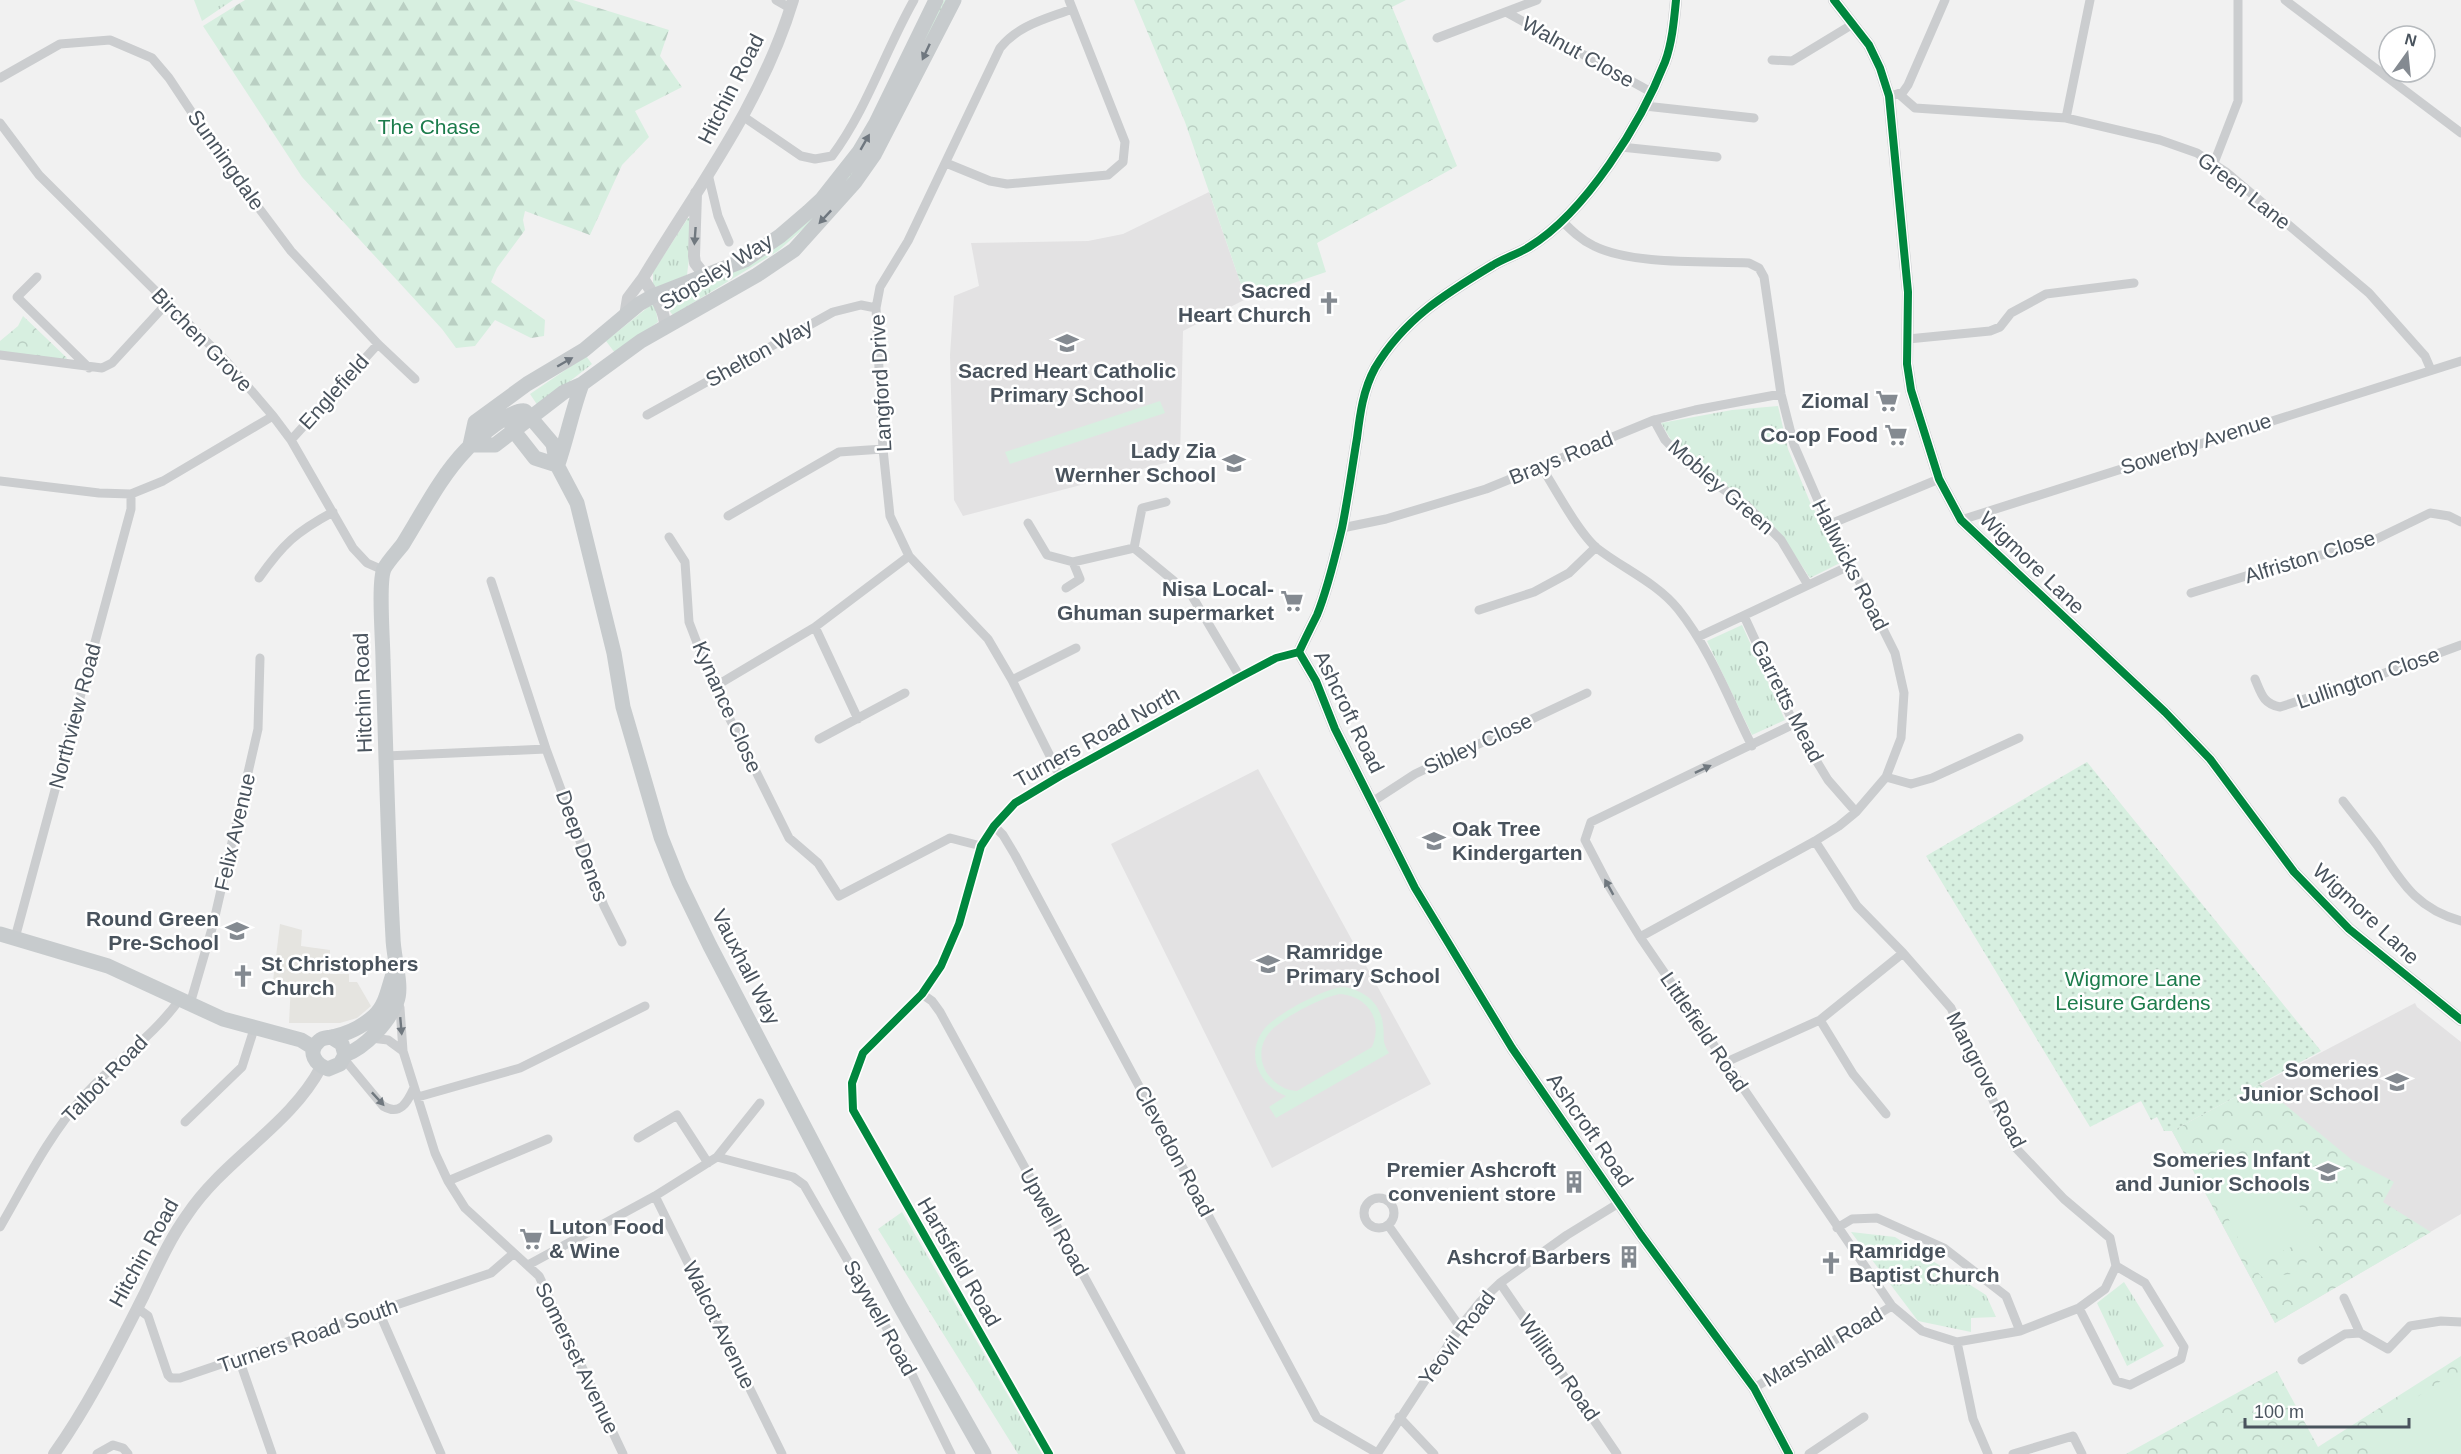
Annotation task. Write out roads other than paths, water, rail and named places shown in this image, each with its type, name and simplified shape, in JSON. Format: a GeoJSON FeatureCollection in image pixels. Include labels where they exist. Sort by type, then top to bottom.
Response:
{"type":"FeatureCollection","features":[{"type":"Feature","properties":{"kind":"main road","name":"Stopsley Way"},"geometry":{"type":"LineString","coordinates":[[515,393],[584,350],[653,296],[745,260],[762,250],[822,199],[859,152],[876,123],[936,0]]}},
{"type":"Feature","properties":{"kind":"main road","name":"Stopsley Way"},"geometry":{"type":"LineString","coordinates":[[532,417],[564,392],[582,384],[641,341],[757,276],[794,250],[855,182],[874,155],[954,0]]}},
{"type":"Feature","properties":{"kind":"main road"},"geometry":{"type":"LineString","coordinates":[[515,393],[507,409],[511,423],[535,458],[558,465],[565,446],[570,414],[582,384]]}},
{"type":"Feature","properties":{"kind":"main road"},"geometry":{"type":"LineString","coordinates":[[383,570],[402,545],[455,462],[470,445],[475,422],[515,393]]}},
{"type":"Feature","properties":{"kind":"main road"},"geometry":{"type":"LineString","coordinates":[[470,445],[495,445],[511,423],[532,417]]}},
{"type":"Feature","properties":{"kind":"main road","name":"Vauxhall Way"},"geometry":{"type":"LineString","coordinates":[[532,417],[553,444],[558,465],[577,503],[614,653],[623,707],[661,837],[680,882],[710,946],[840,1195],[984,1454]]}},
{"type":"Feature","properties":{"kind":"main road","name":"Hitchin Road"},"geometry":{"type":"LineString","coordinates":[[383,570],[386,756],[395,968],[399,980],[397,1001]]}},
{"type":"Feature","properties":{"kind":"main road"},"geometry":{"type":"LineString","coordinates":[[7,936],[108,966],[223,1019],[301,1040],[314,1048]]}},
{"type":"Feature","properties":{"kind":"main road","name":"Hitchin Road"},"geometry":{"type":"LineString","coordinates":[[331,1037],[350,1031],[373,1017],[381,1008],[395,968]]}},
{"type":"Feature","properties":{"kind":"main road"},"geometry":{"type":"LineString","coordinates":[[344,1057],[342,1044],[331,1037],[322,1039],[314,1048],[314,1057],[321,1067],[334,1068],[344,1057],[371,1038],[397,1001]]}},
{"type":"Feature","properties":{"kind":"street"},"geometry":{"type":"LineString","coordinates":[[776,0],[792,4]]}},
{"type":"Feature","properties":{"kind":"street"},"geometry":{"type":"LineString","coordinates":[[744,117],[801,156],[816,159],[832,156],[850,132],[895,34],[914,0]]}},
{"type":"Feature","properties":{"kind":"street","name":"Walnut Close"},"geometry":{"type":"LineString","coordinates":[[1437,38],[1537,0]]}},
{"type":"Feature","properties":{"kind":"street","name":"Ashcroft Road"},"geometry":{"type":"LineString","coordinates":[[1676,0],[1673,33],[1668,52],[1645,106],[1601,177],[1561,220],[1531,246],[1493,265],[1429,305],[1405,327],[1388,347],[1374,371],[1363,399],[1342,528],[1326,588],[1299,652],[1316,681],[1335,729],[1415,888],[1512,1048],[1619,1203],[1754,1388],[1789,1454]]}},
{"type":"Feature","properties":{"kind":"street","name":"Wigmore Lane"},"geometry":{"type":"LineString","coordinates":[[1834,0],[1869,45],[1894,95],[1908,292],[1907,363],[1911,390],[1939,479],[1962,520],[2165,712],[2210,759],[2294,872],[2349,929],[2461,1020]]}},
{"type":"Feature","properties":{"kind":"street"},"geometry":{"type":"LineString","coordinates":[[1894,95],[1908,85],[1945,0]]}},
{"type":"Feature","properties":{"kind":"street"},"geometry":{"type":"LineString","coordinates":[[2066,118],[2090,0]]}},
{"type":"Feature","properties":{"kind":"street"},"geometry":{"type":"LineString","coordinates":[[2214,163],[2238,101],[2238,0]]}},
{"type":"Feature","properties":{"kind":"street"},"geometry":{"type":"LineString","coordinates":[[2285,0],[2461,133]]}},
{"type":"Feature","properties":{"kind":"street","name":"Hitchin Road"},"geometry":{"type":"LineString","coordinates":[[625,316],[628,298],[643,278],[744,117],[782,35],[792,4]]}},
{"type":"Feature","properties":{"kind":"street"},"geometry":{"type":"LineString","coordinates":[[946,163],[990,181],[1007,184],[1108,175],[1123,162],[1125,142],[1071,4]]}},
{"type":"Feature","properties":{"kind":"street","name":"Langford Drive"},"geometry":{"type":"LineString","coordinates":[[1060,776],[1012,680],[988,639],[909,556],[890,516],[883,449],[876,309],[880,286],[908,241],[1000,48],[1009,36],[1071,4]]}},
{"type":"Feature","properties":{"kind":"street","name":"Walnut Close"},"geometry":{"type":"LineString","coordinates":[[1506,12],[1651,92]]}},
{"type":"Feature","properties":{"kind":"street"},"geometry":{"type":"LineString","coordinates":[[1772,60],[1792,61],[1853,24]]}},
{"type":"Feature","properties":{"kind":"street","name":"Sunningdale"},"geometry":{"type":"LineString","coordinates":[[0,78],[60,44],[110,40],[152,58],[169,78],[225,164],[291,250],[378,344],[415,379]]}},
{"type":"Feature","properties":{"kind":"street","name":"Green Lane"},"geometry":{"type":"LineString","coordinates":[[1894,95],[1915,108],[1924,110],[2066,118],[2179,145],[2214,163],[2369,293],[2425,356],[2431,370]]}},
{"type":"Feature","properties":{"kind":"street"},"geometry":{"type":"LineString","coordinates":[[1645,106],[1754,118]]}},
{"type":"Feature","properties":{"kind":"street","name":"Birchen Grove"},"geometry":{"type":"LineString","coordinates":[[0,123],[39,175],[226,361],[291,440],[360,557],[383,570]]}},
{"type":"Feature","properties":{"kind":"street"},"geometry":{"type":"LineString","coordinates":[[1621,147],[1717,157]]}},
{"type":"Feature","properties":{"kind":"street"},"geometry":{"type":"LineString","coordinates":[[708,174],[721,227],[729,242]]}},
{"type":"Feature","properties":{"kind":"street"},"geometry":{"type":"LineString","coordinates":[[696,193],[694,256],[695,263],[705,276]]}},
{"type":"Feature","properties":{"kind":"street","name":"Hallwicks Road"},"geometry":{"type":"LineString","coordinates":[[1561,220],[1578,236],[1610,252],[1651,258],[1749,263],[1759,268],[1764,277],[1781,394],[1794,445],[1828,525],[1851,565],[1895,653],[1904,693],[1901,738],[1886,777],[1856,812],[1815,841],[1640,937]]}},
{"type":"Feature","properties":{"kind":"street"},"geometry":{"type":"LineString","coordinates":[[37,277],[17,297],[89,368]]}},
{"type":"Feature","properties":{"kind":"street"},"geometry":{"type":"LineString","coordinates":[[643,278],[665,319],[665,328]]}},
{"type":"Feature","properties":{"kind":"street"},"geometry":{"type":"LineString","coordinates":[[1908,339],[1990,331],[2000,327],[2011,313],[2046,294],[2134,283]]}},
{"type":"Feature","properties":{"kind":"street"},"geometry":{"type":"LineString","coordinates":[[0,355],[102,368],[112,363],[168,302]]}},
{"type":"Feature","properties":{"kind":"street","name":"Shelton Way"},"geometry":{"type":"LineString","coordinates":[[647,416],[833,312],[861,305],[876,309]]}},
{"type":"Feature","properties":{"kind":"street","name":"Englefield"},"geometry":{"type":"LineString","coordinates":[[291,440],[378,344]]}},
{"type":"Feature","properties":{"kind":"street","name":"Sowerby Avenue"},"geometry":{"type":"LineString","coordinates":[[1962,520],[2461,361]]}},
{"type":"Feature","properties":{"kind":"street","name":"Brays Road"},"geometry":{"type":"LineString","coordinates":[[1342,528],[1386,519],[1486,489],[1654,420],[1781,394]]}},
{"type":"Feature","properties":{"kind":"street"},"geometry":{"type":"LineString","coordinates":[[0,481],[99,494],[131,494],[163,481],[273,416]]}},
{"type":"Feature","properties":{"kind":"street","name":"Mobley Green"},"geometry":{"type":"LineString","coordinates":[[1654,420],[1665,440],[1688,464],[1747,506],[1781,540],[1808,585]]}},
{"type":"Feature","properties":{"kind":"street"},"geometry":{"type":"LineString","coordinates":[[728,516],[839,452],[883,449]]}},
{"type":"Feature","properties":{"kind":"street"},"geometry":{"type":"LineString","coordinates":[[1541,466],[1570,513],[1596,547],[1641,577],[1677,607],[1698,637],[1752,746]]}},
{"type":"Feature","properties":{"kind":"street"},"geometry":{"type":"LineString","coordinates":[[1828,525],[1939,479]]}},
{"type":"Feature","properties":{"kind":"street","name":"Northview Road"},"geometry":{"type":"LineString","coordinates":[[7,936],[131,509],[131,494]]}},
{"type":"Feature","properties":{"kind":"street"},"geometry":{"type":"LineString","coordinates":[[1134,549],[1142,508],[1166,502]]}},
{"type":"Feature","properties":{"kind":"street"},"geometry":{"type":"LineString","coordinates":[[259,578],[290,539],[302,529],[333,512]]}},
{"type":"Feature","properties":{"kind":"street","name":"Alfriston Close"},"geometry":{"type":"LineString","coordinates":[[2191,593],[2291,562],[2364,544],[2430,513],[2449,516],[2461,522]]}},
{"type":"Feature","properties":{"kind":"street"},"geometry":{"type":"LineString","coordinates":[[1028,523],[1047,555],[1073,562],[1134,549]]}},
{"type":"Feature","properties":{"kind":"street","name":"Kynance Close"},"geometry":{"type":"LineString","coordinates":[[669,537],[685,562],[689,622],[714,687],[789,838],[818,863],[839,896],[950,838],[981,846]]}},
{"type":"Feature","properties":{"kind":"street"},"geometry":{"type":"LineString","coordinates":[[1479,609],[1534,592],[1569,573],[1596,547]]}},
{"type":"Feature","properties":{"kind":"street"},"geometry":{"type":"LineString","coordinates":[[1134,549],[1192,596],[1240,677]]}},
{"type":"Feature","properties":{"kind":"street"},"geometry":{"type":"LineString","coordinates":[[714,687],[815,627],[909,556]]}},
{"type":"Feature","properties":{"kind":"street"},"geometry":{"type":"LineString","coordinates":[[1066,588],[1080,579],[1073,562]]}},
{"type":"Feature","properties":{"kind":"street"},"geometry":{"type":"LineString","coordinates":[[1698,637],[1851,565]]}},
{"type":"Feature","properties":{"kind":"street","name":"Deep Denes"},"geometry":{"type":"LineString","coordinates":[[491,580],[546,749],[604,906],[622,942]]}},
{"type":"Feature","properties":{"kind":"street","name":"Garretts Mead"},"geometry":{"type":"LineString","coordinates":[[1744,616],[1794,724],[1828,780],[1856,812]]}},
{"type":"Feature","properties":{"kind":"street"},"geometry":{"type":"LineString","coordinates":[[815,627],[858,719]]}},
{"type":"Feature","properties":{"kind":"street","name":"Lullington Close"},"geometry":{"type":"LineString","coordinates":[[2255,678],[2262,698],[2272,706],[2280,707],[2382,674],[2461,645]]}},
{"type":"Feature","properties":{"kind":"street"},"geometry":{"type":"LineString","coordinates":[[1012,680],[1076,648]]}},
{"type":"Feature","properties":{"kind":"street","name":"Turners Road North"},"geometry":{"type":"LineString","coordinates":[[852,1083],[863,1053],[922,994],[951,945],[981,846],[994,826],[1015,803],[1240,677],[1276,658],[1299,652]]}},
{"type":"Feature","properties":{"kind":"street","name":"Felix Avenue"},"geometry":{"type":"LineString","coordinates":[[185,1002],[213,925],[258,729],[260,657]]}},
{"type":"Feature","properties":{"kind":"street"},"geometry":{"type":"LineString","coordinates":[[819,739],[905,693]]}},
{"type":"Feature","properties":{"kind":"street","name":"Sibley Close"},"geometry":{"type":"LineString","coordinates":[[1372,802],[1414,774],[1587,693]]}},
{"type":"Feature","properties":{"kind":"street","name":"Littlefield Road"},"geometry":{"type":"LineString","coordinates":[[1794,724],[1591,822],[1585,840],[1610,888],[1640,937],[1892,1306],[1922,1331],[1957,1341],[2020,1331]]}},
{"type":"Feature","properties":{"kind":"street"},"geometry":{"type":"LineString","coordinates":[[1886,777],[1911,784],[1932,778],[2019,738]]}},
{"type":"Feature","properties":{"kind":"street"},"geometry":{"type":"LineString","coordinates":[[386,756],[546,749]]}},
{"type":"Feature","properties":{"kind":"street"},"geometry":{"type":"LineString","coordinates":[[2343,801],[2407,889],[2424,905],[2440,915],[2461,921]]}},
{"type":"Feature","properties":{"kind":"street","name":"Clevedon Road"},"geometry":{"type":"LineString","coordinates":[[994,826],[1004,835],[1015,855],[1317,1418],[1377,1454]]}},
{"type":"Feature","properties":{"kind":"street","name":"Mangrove Road"},"geometry":{"type":"LineString","coordinates":[[1815,841],[1857,906],[1903,952],[1951,1008],[2014,1146],[2064,1199],[2110,1238],[2116,1266]]}},
{"type":"Feature","properties":{"kind":"street"},"geometry":{"type":"LineString","coordinates":[[1724,1063],[1820,1020],[1903,952]]}},
{"type":"Feature","properties":{"kind":"street","name":"Upwell Road"},"geometry":{"type":"LineString","coordinates":[[922,994],[933,1001],[940,1012],[1181,1454]]}},
{"type":"Feature","properties":{"kind":"street","name":"Somerset Avenue"},"geometry":{"type":"LineString","coordinates":[[397,1001],[400,1008],[403,1051],[435,1153],[448,1181],[465,1208],[539,1276],[623,1454]]}},
{"type":"Feature","properties":{"kind":"street","name":"Talbot Road"},"geometry":{"type":"LineString","coordinates":[[0,1227],[59,1125],[86,1094],[185,1002]]}},
{"type":"Feature","properties":{"kind":"street"},"geometry":{"type":"LineString","coordinates":[[344,1057],[383,1106],[397,1111],[416,1093],[520,1068],[645,1006]]}},
{"type":"Feature","properties":{"kind":"street"},"geometry":{"type":"LineString","coordinates":[[1820,1020],[1853,1074],[1886,1114]]}},
{"type":"Feature","properties":{"kind":"street"},"geometry":{"type":"LineString","coordinates":[[185,1122],[242,1067],[254,1029]]}},
{"type":"Feature","properties":{"kind":"street"},"geometry":{"type":"LineString","coordinates":[[371,1038],[388,1040],[403,1051]]}},
{"type":"Feature","properties":{"kind":"street","name":"Hitchin Road"},"geometry":{"type":"LineString","coordinates":[[54,1454],[137,1308],[168,1245],[194,1204],[301,1097],[321,1067]]}},
{"type":"Feature","properties":{"kind":"street","name":"Hartsfield Road"},"geometry":{"type":"LineString","coordinates":[[852,1083],[853,1110],[1049,1454]]}},
{"type":"Feature","properties":{"kind":"street"},"geometry":{"type":"LineString","coordinates":[[528,1265],[655,1197],[712,1160],[760,1103]]}},
{"type":"Feature","properties":{"kind":"street"},"geometry":{"type":"LineString","coordinates":[[638,1138],[677,1115],[712,1160]]}},
{"type":"Feature","properties":{"kind":"street"},"geometry":{"type":"LineString","coordinates":[[448,1181],[548,1138]]}},
{"type":"Feature","properties":{"kind":"street","name":"Saywell Road"},"geometry":{"type":"LineString","coordinates":[[712,1160],[793,1177],[804,1185],[904,1358],[951,1454]]}},
{"type":"Feature","properties":{"kind":"street","name":"Walcot Avenue"},"geometry":{"type":"LineString","coordinates":[[655,1197],[782,1454]]}},
{"type":"Feature","properties":{"kind":"street","name":"Yeovil Road"},"geometry":{"type":"LineString","coordinates":[[1377,1454],[1399,1417],[1460,1327],[1480,1302],[1500,1283],[1567,1235],[1619,1203]]}},
{"type":"Feature","properties":{"kind":"street"},"geometry":{"type":"LineString","coordinates":[[1837,1228],[1852,1219],[1877,1218],[1944,1248],[2006,1296],[2020,1331],[2079,1308],[2105,1289],[2116,1266],[2145,1283],[2184,1347],[2181,1359],[2130,1385],[2116,1381],[2079,1308]]}},
{"type":"Feature","properties":{"kind":"street"},"geometry":{"type":"LineString","coordinates":[[1389,1225],[1460,1327]]}},
{"type":"Feature","properties":{"kind":"street","name":"Turners Road South"},"geometry":{"type":"LineString","coordinates":[[137,1308],[148,1316],[166,1371],[171,1378],[180,1378],[491,1273],[514,1253]]}},
{"type":"Feature","properties":{"kind":"street","name":"Williton Road"},"geometry":{"type":"LineString","coordinates":[[1500,1283],[1617,1454]]}},
{"type":"Feature","properties":{"kind":"street"},"geometry":{"type":"LineString","coordinates":[[2344,1298],[2360,1334]]}},
{"type":"Feature","properties":{"kind":"street","name":"Marshall Road"},"geometry":{"type":"LineString","coordinates":[[1754,1388],[1892,1306]]}},
{"type":"Feature","properties":{"kind":"street"},"geometry":{"type":"LineString","coordinates":[[379,1312],[441,1454]]}},
{"type":"Feature","properties":{"kind":"street"},"geometry":{"type":"LineString","coordinates":[[2302,1360],[2346,1335],[2360,1334],[2388,1349],[2410,1326],[2441,1320],[2461,1322]]}},
{"type":"Feature","properties":{"kind":"street"},"geometry":{"type":"LineString","coordinates":[[1957,1341],[1973,1419],[1988,1454]]}},
{"type":"Feature","properties":{"kind":"street"},"geometry":{"type":"LineString","coordinates":[[239,1359],[272,1454]]}},
{"type":"Feature","properties":{"kind":"street"},"geometry":{"type":"LineString","coordinates":[[1399,1417],[1434,1454]]}},
{"type":"Feature","properties":{"kind":"street"},"geometry":{"type":"LineString","coordinates":[[1809,1454],[1864,1417]]}},
{"type":"Feature","properties":{"kind":"street"},"geometry":{"type":"LineString","coordinates":[[2013,1454],[2073,1436],[2082,1454]]}},
{"type":"Feature","properties":{"kind":"street"},"geometry":{"type":"LineString","coordinates":[[97,1454],[113,1445],[123,1448],[128,1454]]}},
{"type":"Feature","properties":{"kind":"place","name":"Sacred Heart Church"},"geometry":{"type":"Point","coordinates":[1329,303]}},
{"type":"Feature","properties":{"kind":"place","name":"Sacred Heart Catholic Primary School"},"geometry":{"type":"Point","coordinates":[1067,343]}},
{"type":"Feature","properties":{"kind":"place","name":"Ziomal"},"geometry":{"type":"Point","coordinates":[1887,401]}},
{"type":"Feature","properties":{"kind":"place","name":"Co-op Food"},"geometry":{"type":"Point","coordinates":[1896,435]}},
{"type":"Feature","properties":{"kind":"place","name":"Lady Zia Wernher School"},"geometry":{"type":"Point","coordinates":[1234,463]}},
{"type":"Feature","properties":{"kind":"place","name":"Nisa Local- Ghuman supermarket"},"geometry":{"type":"Point","coordinates":[1292,601]}},
{"type":"Feature","properties":{"kind":"place","name":"Oak Tree Kindergarten"},"geometry":{"type":"Point","coordinates":[1434,841]}},
{"type":"Feature","properties":{"kind":"place","name":"Round Green Pre-School"},"geometry":{"type":"Point","coordinates":[237,931]}},
{"type":"Feature","properties":{"kind":"place","name":"Ramridge Primary School"},"geometry":{"type":"Point","coordinates":[1268,964]}},
{"type":"Feature","properties":{"kind":"place","name":"St Christophers Church"},"geometry":{"type":"Point","coordinates":[243,976]}},
{"type":"Feature","properties":{"kind":"place","name":"Someries Junior School"},"geometry":{"type":"Point","coordinates":[2397,1082]}},
{"type":"Feature","properties":{"kind":"place","name":"Someries Infant and Junior Schools"},"geometry":{"type":"Point","coordinates":[2328,1172]}},
{"type":"Feature","properties":{"kind":"place","name":"Premier Ashcroft convenient store"},"geometry":{"type":"Point","coordinates":[1574,1182]}},
{"type":"Feature","properties":{"kind":"place","name":"Luton Food & Wine"},"geometry":{"type":"Point","coordinates":[531,1239]}},
{"type":"Feature","properties":{"kind":"place","name":"Ashcrof Barbers"},"geometry":{"type":"Point","coordinates":[1629,1257]}},
{"type":"Feature","properties":{"kind":"place","name":"Ramridge Baptist Church"},"geometry":{"type":"Point","coordinates":[1831,1263]}},
{"type":"Feature","properties":{"kind":"park label","name":"The Chase"},"geometry":{"type":"Point","coordinates":[429,127]}},
{"type":"Feature","properties":{"kind":"park label","name":"Wigmore Lane Leisure Gardens"},"geometry":{"type":"Point","coordinates":[2133,991]}}]}
